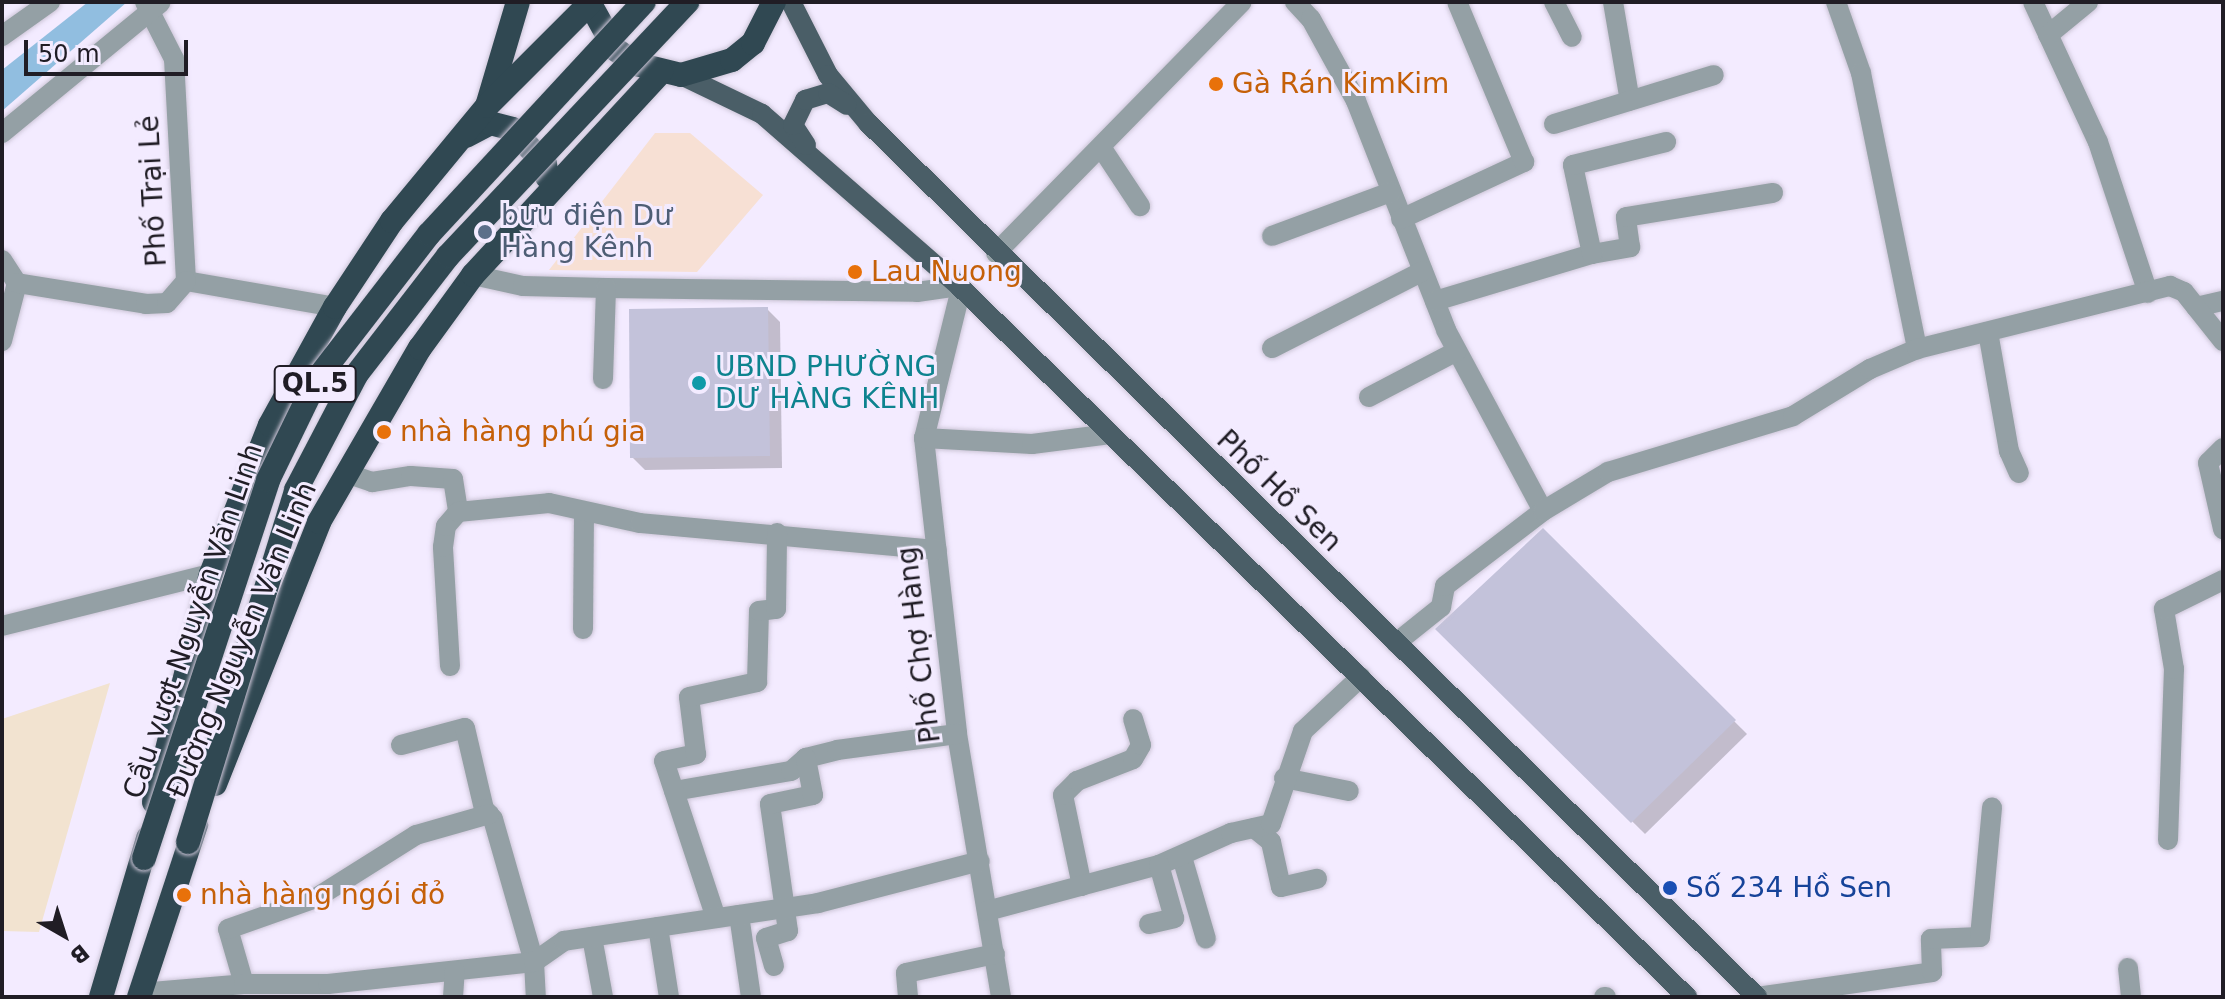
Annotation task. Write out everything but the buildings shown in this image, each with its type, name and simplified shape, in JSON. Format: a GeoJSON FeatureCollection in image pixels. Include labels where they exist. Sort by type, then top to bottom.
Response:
{"type":"FeatureCollection","features":[{"type":"Feature","properties":{"kind":"highway"},"geometry":{"type":"LineString","coordinates":[[487,106],[518,2]]}},
{"type":"Feature","properties":{"kind":"highway","name":"Cầu vượt Nguyễn Văn Linh"},"geometry":{"type":"LineString","coordinates":[[144,858],[268,480],[317,379],[429,234],[644,2]]}},
{"type":"Feature","properties":{"kind":"highway","name":"Cầu vượt Nguyễn Văn Linh"},"geometry":{"type":"LineString","coordinates":[[188,842],[296,490],[356,375],[448,256],[687,2]]}},
{"type":"Feature","properties":{"kind":"highway"},"geometry":{"type":"LineString","coordinates":[[589,3],[615,49],[671,74],[732,60],[753,43],[774,2]]}},
{"type":"Feature","properties":{"kind":"highway","name":"Đường Nguyễn Văn Linh"},"geometry":{"type":"LineString","coordinates":[[101,997],[144,858],[164,747],[211,574],[270,425],[335,307],[392,221],[487,106],[589,3]]}},
{"type":"Feature","properties":{"kind":"highway","name":"Đường Nguyễn Văn Linh"},"geometry":{"type":"LineString","coordinates":[[140,995],[188,842],[319,522],[346,473],[420,348],[473,275],[540,202],[671,74]]}},
{"type":"Feature","properties":{"kind":"highway"},"geometry":{"type":"LineString","coordinates":[[461,138],[490,123],[512,129],[545,164],[540,202]]}},
{"type":"Feature","properties":{"kind":"main road","name":"Phố Hồ Sen"},"geometry":{"type":"LineString","coordinates":[[791,2],[828,75],[868,123],[996,253],[1757,997]]}},
{"type":"Feature","properties":{"kind":"main road"},"geometry":{"type":"LineString","coordinates":[[671,74],[762,114],[825,165],[960,287],[1687,997]]}},
{"type":"Feature","properties":{"kind":"main road"},"geometry":{"type":"LineString","coordinates":[[825,165],[793,125],[805,100],[828,93],[868,123]]}},
{"type":"Feature","properties":{"kind":"street"},"geometry":{"type":"LineString","coordinates":[[4,32],[50,2]]}},
{"type":"Feature","properties":{"kind":"street"},"geometry":{"type":"LineString","coordinates":[[996,253],[1242,2]]}},
{"type":"Feature","properties":{"kind":"street"},"geometry":{"type":"LineString","coordinates":[[1295,2],[1311,19],[1356,101],[1401,219],[1457,351],[1543,511]]}},
{"type":"Feature","properties":{"kind":"street"},"geometry":{"type":"LineString","coordinates":[[1401,219],[1524,162],[1457,2]]}},
{"type":"Feature","properties":{"kind":"street"},"geometry":{"type":"LineString","coordinates":[[1554,2],[1572,37]]}},
{"type":"Feature","properties":{"kind":"street"},"geometry":{"type":"LineString","coordinates":[[1613,2],[1630,101]]}},
{"type":"Feature","properties":{"kind":"street"},"geometry":{"type":"LineString","coordinates":[[1836,2],[1861,73],[1917,349]]}},
{"type":"Feature","properties":{"kind":"street"},"geometry":{"type":"LineString","coordinates":[[2033,2],[2098,142],[2148,293]]}},
{"type":"Feature","properties":{"kind":"street"},"geometry":{"type":"LineString","coordinates":[[2048,35],[2088,2]]}},
{"type":"Feature","properties":{"kind":"street"},"geometry":{"type":"LineString","coordinates":[[2,133],[153,5]]}},
{"type":"Feature","properties":{"kind":"street","name":"Phố Trại Lẻ"},"geometry":{"type":"LineString","coordinates":[[153,5],[174,59],[186,281],[335,307]]}},
{"type":"Feature","properties":{"kind":"street"},"geometry":{"type":"LineString","coordinates":[[1554,124],[1714,75]]}},
{"type":"Feature","properties":{"kind":"street"},"geometry":{"type":"LineString","coordinates":[[1592,254],[1573,165],[1666,142]]}},
{"type":"Feature","properties":{"kind":"street"},"geometry":{"type":"LineString","coordinates":[[1101,147],[1140,206]]}},
{"type":"Feature","properties":{"kind":"street"},"geometry":{"type":"LineString","coordinates":[[1272,236],[1391,192]]}},
{"type":"Feature","properties":{"kind":"street"},"geometry":{"type":"LineString","coordinates":[[1435,301],[1592,254],[1630,247],[1626,217],[1773,193]]}},
{"type":"Feature","properties":{"kind":"street"},"geometry":{"type":"LineString","coordinates":[[2,260],[17,283],[2,341]]}},
{"type":"Feature","properties":{"kind":"street"},"geometry":{"type":"LineString","coordinates":[[1272,348],[1423,271]]}},
{"type":"Feature","properties":{"kind":"street"},"geometry":{"type":"LineString","coordinates":[[473,275],[523,286],[917,292],[960,287]]}},
{"type":"Feature","properties":{"kind":"street"},"geometry":{"type":"LineString","coordinates":[[17,283],[146,304],[167,303],[186,281]]}},
{"type":"Feature","properties":{"kind":"street","name":"Phố Chợ Hàng"},"geometry":{"type":"LineString","coordinates":[[960,287],[924,438],[957,734],[1001,997]]}},
{"type":"Feature","properties":{"kind":"street"},"geometry":{"type":"LineString","coordinates":[[603,379],[606,288]]}},
{"type":"Feature","properties":{"kind":"street"},"geometry":{"type":"LineString","coordinates":[[1396,643],[1441,607],[1445,586],[1543,511],[1608,472],[1793,416],[1870,369],[1917,349],[2179,288],[2223,341]]}},
{"type":"Feature","properties":{"kind":"street"},"geometry":{"type":"LineString","coordinates":[[2196,307],[2223,301]]}},
{"type":"Feature","properties":{"kind":"street"},"geometry":{"type":"LineString","coordinates":[[1988,332],[2009,451],[2019,473]]}},
{"type":"Feature","properties":{"kind":"street"},"geometry":{"type":"LineString","coordinates":[[1369,397],[1457,351]]}},
{"type":"Feature","properties":{"kind":"street"},"geometry":{"type":"LineString","coordinates":[[924,438],[1032,444],[1110,434]]}},
{"type":"Feature","properties":{"kind":"street"},"geometry":{"type":"LineString","coordinates":[[2223,448],[2208,463],[2223,529]]}},
{"type":"Feature","properties":{"kind":"street"},"geometry":{"type":"LineString","coordinates":[[346,473],[372,482],[411,476],[453,479],[458,512]]}},
{"type":"Feature","properties":{"kind":"street"},"geometry":{"type":"LineString","coordinates":[[450,666],[443,547],[446,526],[458,512],[549,503],[640,523],[777,533],[937,550]]}},
{"type":"Feature","properties":{"kind":"street"},"geometry":{"type":"LineString","coordinates":[[583,629],[584,512]]}},
{"type":"Feature","properties":{"kind":"street"},"geometry":{"type":"LineString","coordinates":[[716,918],[664,761],[696,754],[689,697],[757,682],[759,611],[776,609],[777,533]]}},
{"type":"Feature","properties":{"kind":"street"},"geometry":{"type":"LineString","coordinates":[[2,626],[211,574]]}},
{"type":"Feature","properties":{"kind":"street"},"geometry":{"type":"LineString","coordinates":[[2168,840],[2174,669],[2164,609],[2223,580]]}},
{"type":"Feature","properties":{"kind":"street"},"geometry":{"type":"LineString","coordinates":[[987,911],[1159,865],[1271,824],[1284,778],[1303,731],[1361,677]]}},
{"type":"Feature","properties":{"kind":"street"},"geometry":{"type":"LineString","coordinates":[[1082,886],[1063,795],[1066,787],[1117,769],[1136,756],[1141,739],[1133,719]]}},
{"type":"Feature","properties":{"kind":"street"},"geometry":{"type":"LineString","coordinates":[[401,745],[465,728],[534,962],[536,997]]}},
{"type":"Feature","properties":{"kind":"street"},"geometry":{"type":"LineString","coordinates":[[674,791],[791,771],[806,758],[957,734]]}},
{"type":"Feature","properties":{"kind":"street"},"geometry":{"type":"LineString","coordinates":[[774,966],[766,938],[788,931],[770,804],[813,795],[806,758]]}},
{"type":"Feature","properties":{"kind":"street"},"geometry":{"type":"LineString","coordinates":[[1284,778],[1349,791]]}},
{"type":"Feature","properties":{"kind":"street"},"geometry":{"type":"LineString","coordinates":[[1757,997],[1932,972],[1931,939],[1980,937],[1992,808]]}},
{"type":"Feature","properties":{"kind":"street"},"geometry":{"type":"LineString","coordinates":[[244,984],[228,929],[316,898],[416,835],[489,814]]}},
{"type":"Feature","properties":{"kind":"street"},"geometry":{"type":"LineString","coordinates":[[1254,828],[1271,842],[1281,887],[1317,879]]}},
{"type":"Feature","properties":{"kind":"street"},"geometry":{"type":"LineString","coordinates":[[1182,857],[1206,939]]}},
{"type":"Feature","properties":{"kind":"street"},"geometry":{"type":"LineString","coordinates":[[140,995],[244,984],[328,984],[534,962],[564,941],[786,908],[980,861]]}},
{"type":"Feature","properties":{"kind":"street"},"geometry":{"type":"LineString","coordinates":[[1149,924],[1174,918],[1159,865]]}},
{"type":"Feature","properties":{"kind":"street"},"geometry":{"type":"LineString","coordinates":[[739,915],[751,997]]}},
{"type":"Feature","properties":{"kind":"street"},"geometry":{"type":"LineString","coordinates":[[658,927],[669,997]]}},
{"type":"Feature","properties":{"kind":"street"},"geometry":{"type":"LineString","coordinates":[[592,937],[603,997]]}},
{"type":"Feature","properties":{"kind":"street"},"geometry":{"type":"LineString","coordinates":[[908,997],[906,973],[995,954]]}},
{"type":"Feature","properties":{"kind":"street"},"geometry":{"type":"LineString","coordinates":[[2128,968],[2131,997]]}},
{"type":"Feature","properties":{"kind":"street"},"geometry":{"type":"LineString","coordinates":[[453,997],[455,971]]}},
{"type":"Feature","properties":{"kind":"shaded area"},"geometry":{"type":"Polygon","coordinates":[[[655,133],[690,133],[763,195],[697,272],[549,270],[655,133]]]}},
{"type":"Feature","properties":{"kind":"shaded area"},"geometry":{"type":"Polygon","coordinates":[[[110,683],[39,932],[2,931],[2,719],[110,683]]]}},
{"type":"Feature","properties":{"kind":"water"},"geometry":{"type":"Polygon","coordinates":[[[88,2],[127,2],[2,111],[2,70],[88,2]]]}},
{"type":"Feature","properties":{"kind":"place","name":"Gà Rán KimKim"},"geometry":{"type":"Point","coordinates":[1216,84]}},
{"type":"Feature","properties":{"kind":"place","name":"bưu điện Dư Hàng Kênh"},"geometry":{"type":"Point","coordinates":[485,232]}},
{"type":"Feature","properties":{"kind":"place","name":"Lau Nuong"},"geometry":{"type":"Point","coordinates":[855,272]}},
{"type":"Feature","properties":{"kind":"place","name":"UBND PHƯỜNG DƯ HÀNG KÊNH"},"geometry":{"type":"Point","coordinates":[699,383]}},
{"type":"Feature","properties":{"kind":"place","name":"nhà hàng phú gia"},"geometry":{"type":"Point","coordinates":[384,432]}},
{"type":"Feature","properties":{"kind":"place","name":"Số 234 Hồ Sen"},"geometry":{"type":"Point","coordinates":[1670,888]}},
{"type":"Feature","properties":{"kind":"place","name":"nhà hàng ngói đỏ"},"geometry":{"type":"Point","coordinates":[184,895]}}]}
